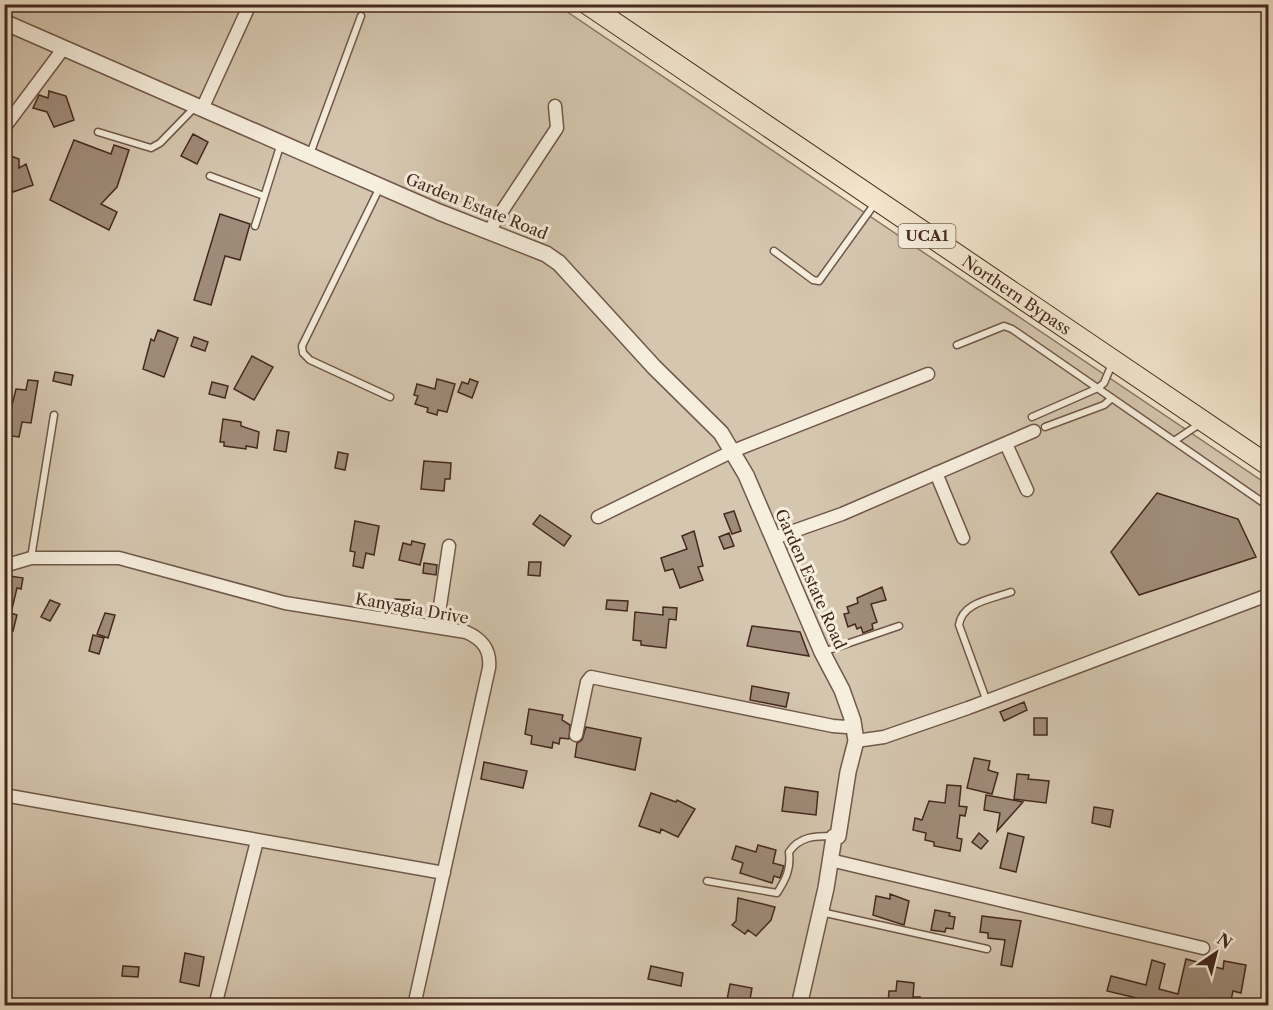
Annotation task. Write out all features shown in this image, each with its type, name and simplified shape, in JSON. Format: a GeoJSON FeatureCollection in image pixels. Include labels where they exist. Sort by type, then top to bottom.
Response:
{"type":"FeatureCollection","features":[{"type":"Feature","properties":{"kind":"main road","name":"Northern Bypass"},"geometry":{"type":"LineString","coordinates":[[587,4],[1269,465]]}},
{"type":"Feature","properties":{"kind":"street"},"geometry":{"type":"LineString","coordinates":[[199,108],[250,4]]}},
{"type":"Feature","properties":{"kind":"street","name":"Garden Estate Road"},"geometry":{"type":"LineString","coordinates":[[4,22],[380,186],[529,245],[559,263],[654,367],[711,422],[733,451],[774,538],[822,652],[842,690],[853,721],[856,741],[848,772],[838,836],[834,837],[799,1005]]}},
{"type":"Feature","properties":{"kind":"street"},"geometry":{"type":"LineString","coordinates":[[4,128],[63,49]]}},
{"type":"Feature","properties":{"kind":"street"},"geometry":{"type":"LineString","coordinates":[[489,231],[557,128],[555,106]]}},
{"type":"Feature","properties":{"kind":"street"},"geometry":{"type":"LineString","coordinates":[[598,517],[733,451],[928,374]]}},
{"type":"Feature","properties":{"kind":"street"},"geometry":{"type":"LineString","coordinates":[[774,538],[842,514],[1039,429]]}},
{"type":"Feature","properties":{"kind":"street"},"geometry":{"type":"LineString","coordinates":[[1006,444],[1027,490]]}},
{"type":"Feature","properties":{"kind":"street"},"geometry":{"type":"LineString","coordinates":[[936,473],[963,538]]}},
{"type":"Feature","properties":{"kind":"street"},"geometry":{"type":"LineString","coordinates":[[437,626],[449,546]]}},
{"type":"Feature","properties":{"kind":"street","name":"Kanyagia Drive"},"geometry":{"type":"LineString","coordinates":[[4,566],[31,558],[119,558],[285,603],[437,626],[472,635],[483,644],[490,659],[414,1005]]}},
{"type":"Feature","properties":{"kind":"street"},"geometry":{"type":"LineString","coordinates":[[856,741],[884,737],[1019,689],[1269,594]]}},
{"type":"Feature","properties":{"kind":"street"},"geometry":{"type":"LineString","coordinates":[[576,735],[587,681],[591,677],[833,726],[846,727],[853,721]]}},
{"type":"Feature","properties":{"kind":"street"},"geometry":{"type":"LineString","coordinates":[[4,795],[444,873]]}},
{"type":"Feature","properties":{"kind":"street"},"geometry":{"type":"LineString","coordinates":[[215,1005],[257,841]]}},
{"type":"Feature","properties":{"kind":"street"},"geometry":{"type":"LineString","coordinates":[[830,860],[1203,948]]}},
{"type":"Feature","properties":{"kind":"lane"},"geometry":{"type":"LineString","coordinates":[[310,155],[362,16]]}},
{"type":"Feature","properties":{"kind":"lane"},"geometry":{"type":"LineString","coordinates":[[98,132],[151,148],[160,143],[199,108]]}},
{"type":"Feature","properties":{"kind":"lane"},"geometry":{"type":"LineString","coordinates":[[255,226],[281,142]]}},
{"type":"Feature","properties":{"kind":"lane"},"geometry":{"type":"LineString","coordinates":[[210,176],[264,196]]}},
{"type":"Feature","properties":{"kind":"lane"},"geometry":{"type":"LineString","coordinates":[[380,186],[302,346],[303,352],[310,360],[390,397]]}},
{"type":"Feature","properties":{"kind":"lane"},"geometry":{"type":"LineString","coordinates":[[774,251],[813,280],[819,281],[876,201]]}},
{"type":"Feature","properties":{"kind":"lane"},"geometry":{"type":"LineString","coordinates":[[957,345],[1004,326],[1269,506]]}},
{"type":"Feature","properties":{"kind":"lane"},"geometry":{"type":"LineString","coordinates":[[1032,417],[1098,388],[1104,383],[1113,361]]}},
{"type":"Feature","properties":{"kind":"lane"},"geometry":{"type":"LineString","coordinates":[[1039,429],[1104,405],[1112,398]]}},
{"type":"Feature","properties":{"kind":"lane"},"geometry":{"type":"LineString","coordinates":[[31,558],[54,415]]}},
{"type":"Feature","properties":{"kind":"lane"},"geometry":{"type":"LineString","coordinates":[[1174,441],[1203,421]]}},
{"type":"Feature","properties":{"kind":"lane"},"geometry":{"type":"LineString","coordinates":[[986,699],[959,625],[960,618],[969,607],[1011,592]]}},
{"type":"Feature","properties":{"kind":"lane"},"geometry":{"type":"LineString","coordinates":[[822,652],[899,626]]}},
{"type":"Feature","properties":{"kind":"lane"},"geometry":{"type":"LineString","coordinates":[[707,881],[777,893],[786,882],[790,865],[789,852],[796,843],[810,836],[838,836]]}},
{"type":"Feature","properties":{"kind":"lane"},"geometry":{"type":"LineString","coordinates":[[820,911],[987,949]]}},
{"type":"Feature","properties":{"kind":"shaded area"},"geometry":{"type":"Polygon","coordinates":[[[5,5],[557,5],[1268,485],[1268,1005],[5,1006],[5,5]]]}},
{"type":"Feature","properties":{"kind":"building"},"geometry":{"type":"Polygon","coordinates":[[[49,91],[66,96],[74,120],[54,127],[47,112],[33,108],[39,95],[48,98],[49,91]]]}},
{"type":"Feature","properties":{"kind":"building"},"geometry":{"type":"Polygon","coordinates":[[[193,134],[208,142],[197,164],[181,156],[193,134]]]}},
{"type":"Feature","properties":{"kind":"building"},"geometry":{"type":"Polygon","coordinates":[[[74,140],[111,154],[114,145],[129,150],[117,187],[101,204],[117,212],[109,230],[50,200],[74,140]]]}},
{"type":"Feature","properties":{"kind":"building"},"geometry":{"type":"Polygon","coordinates":[[[8,155],[19,159],[19,168],[26,164],[33,185],[13,192],[4,175],[4,162],[7,163],[8,155]]]}},
{"type":"Feature","properties":{"kind":"building"},"geometry":{"type":"Polygon","coordinates":[[[220,214],[250,224],[240,260],[225,256],[211,305],[194,300],[220,214]]]}},
{"type":"Feature","properties":{"kind":"building"},"geometry":{"type":"Polygon","coordinates":[[[158,330],[178,338],[164,377],[143,369],[151,339],[154,341],[158,330]]]}},
{"type":"Feature","properties":{"kind":"building"},"geometry":{"type":"Polygon","coordinates":[[[194,337],[208,342],[205,351],[191,346],[194,337]]]}},
{"type":"Feature","properties":{"kind":"building"},"geometry":{"type":"Polygon","coordinates":[[[252,356],[273,367],[254,400],[234,389],[252,356]]]}},
{"type":"Feature","properties":{"kind":"building"},"geometry":{"type":"Polygon","coordinates":[[[55,372],[73,375],[71,385],[53,381],[55,372]]]}},
{"type":"Feature","properties":{"kind":"building"},"geometry":{"type":"Polygon","coordinates":[[[437,379],[455,384],[447,412],[438,410],[437,415],[427,412],[428,408],[415,404],[418,396],[414,395],[417,384],[435,389],[437,379]]]}},
{"type":"Feature","properties":{"kind":"building"},"geometry":{"type":"Polygon","coordinates":[[[470,379],[478,382],[472,398],[458,392],[462,382],[468,384],[470,379]]]}},
{"type":"Feature","properties":{"kind":"building"},"geometry":{"type":"Polygon","coordinates":[[[28,380],[38,381],[31,423],[22,422],[19,437],[4,435],[4,416],[9,417],[16,389],[26,390],[28,380]]]}},
{"type":"Feature","properties":{"kind":"building"},"geometry":{"type":"Polygon","coordinates":[[[212,382],[228,386],[225,398],[209,394],[212,382]]]}},
{"type":"Feature","properties":{"kind":"building"},"geometry":{"type":"Polygon","coordinates":[[[223,419],[241,422],[241,426],[259,432],[257,448],[224,446],[224,442],[220,442],[223,419]]]}},
{"type":"Feature","properties":{"kind":"building"},"geometry":{"type":"Polygon","coordinates":[[[277,430],[289,432],[286,452],[274,450],[277,430]]]}},
{"type":"Feature","properties":{"kind":"building"},"geometry":{"type":"Polygon","coordinates":[[[338,452],[348,454],[345,470],[335,468],[338,452]]]}},
{"type":"Feature","properties":{"kind":"building"},"geometry":{"type":"Polygon","coordinates":[[[424,461],[451,463],[450,479],[445,479],[444,491],[421,489],[424,461]]]}},
{"type":"Feature","properties":{"kind":"building"},"geometry":{"type":"Polygon","coordinates":[[[1157,493],[1238,519],[1256,557],[1139,595],[1111,552],[1157,493]]]}},
{"type":"Feature","properties":{"kind":"building"},"geometry":{"type":"Polygon","coordinates":[[[734,511],[741,531],[732,534],[724,514],[734,511]]]}},
{"type":"Feature","properties":{"kind":"building"},"geometry":{"type":"Polygon","coordinates":[[[540,515],[571,536],[564,546],[533,524],[540,515]]]}},
{"type":"Feature","properties":{"kind":"building"},"geometry":{"type":"Polygon","coordinates":[[[355,521],[379,526],[374,555],[366,553],[363,568],[353,566],[355,552],[350,551],[355,521]]]}},
{"type":"Feature","properties":{"kind":"building"},"geometry":{"type":"Polygon","coordinates":[[[694,531],[703,566],[698,567],[703,580],[680,588],[673,569],[665,571],[661,558],[687,549],[682,536],[694,531]]]}},
{"type":"Feature","properties":{"kind":"building"},"geometry":{"type":"Polygon","coordinates":[[[729,533],[734,546],[724,549],[719,537],[729,533]]]}},
{"type":"Feature","properties":{"kind":"building"},"geometry":{"type":"Polygon","coordinates":[[[412,541],[425,544],[420,565],[399,560],[403,543],[411,545],[412,541]]]}},
{"type":"Feature","properties":{"kind":"building"},"geometry":{"type":"Polygon","coordinates":[[[529,562],[541,562],[540,576],[528,575],[529,562]]]}},
{"type":"Feature","properties":{"kind":"building"},"geometry":{"type":"Polygon","coordinates":[[[424,563],[437,565],[436,575],[423,573],[424,563]]]}},
{"type":"Feature","properties":{"kind":"building"},"geometry":{"type":"Polygon","coordinates":[[[4,575],[23,578],[21,589],[17,588],[11,613],[17,615],[13,631],[4,629],[4,575]]]}},
{"type":"Feature","properties":{"kind":"building"},"geometry":{"type":"Polygon","coordinates":[[[882,587],[886,600],[871,604],[877,622],[872,624],[873,629],[863,633],[861,627],[857,629],[855,624],[848,627],[844,614],[849,613],[847,607],[858,603],[857,598],[882,587]]]}},
{"type":"Feature","properties":{"kind":"building"},"geometry":{"type":"Polygon","coordinates":[[[395,599],[410,600],[409,610],[394,608],[395,599]]]}},
{"type":"Feature","properties":{"kind":"building"},"geometry":{"type":"Polygon","coordinates":[[[50,600],[60,604],[50,621],[41,617],[50,600]]]}},
{"type":"Feature","properties":{"kind":"building"},"geometry":{"type":"Polygon","coordinates":[[[607,600],[628,601],[627,611],[606,609],[607,600]]]}},
{"type":"Feature","properties":{"kind":"building"},"geometry":{"type":"Polygon","coordinates":[[[663,607],[677,608],[676,620],[669,619],[666,648],[641,645],[641,641],[633,640],[635,612],[663,615],[663,607]]]}},
{"type":"Feature","properties":{"kind":"building"},"geometry":{"type":"Polygon","coordinates":[[[105,613],[115,615],[108,638],[97,634],[105,613]]]}},
{"type":"Feature","properties":{"kind":"building"},"geometry":{"type":"Polygon","coordinates":[[[752,626],[800,632],[809,656],[747,646],[752,626]]]}},
{"type":"Feature","properties":{"kind":"building"},"geometry":{"type":"Polygon","coordinates":[[[93,635],[104,638],[99,654],[89,651],[93,635]]]}},
{"type":"Feature","properties":{"kind":"building"},"geometry":{"type":"Polygon","coordinates":[[[752,686],[789,693],[786,707],[750,700],[752,686]]]}},
{"type":"Feature","properties":{"kind":"building"},"geometry":{"type":"Polygon","coordinates":[[[1024,702],[1027,710],[1004,721],[1000,712],[1024,702]]]}},
{"type":"Feature","properties":{"kind":"building"},"geometry":{"type":"Polygon","coordinates":[[[529,709],[563,715],[562,720],[570,725],[569,739],[560,738],[559,744],[553,742],[552,748],[531,744],[532,736],[525,734],[529,709]]]}},
{"type":"Feature","properties":{"kind":"building"},"geometry":{"type":"Polygon","coordinates":[[[1034,718],[1047,718],[1047,735],[1034,735],[1034,718]]]}},
{"type":"Feature","properties":{"kind":"building"},"geometry":{"type":"Polygon","coordinates":[[[586,727],[641,738],[635,770],[575,757],[577,743],[582,740],[586,727]]]}},
{"type":"Feature","properties":{"kind":"building"},"geometry":{"type":"Polygon","coordinates":[[[974,758],[990,761],[988,770],[998,773],[992,794],[967,788],[974,758]]]}},
{"type":"Feature","properties":{"kind":"building"},"geometry":{"type":"Polygon","coordinates":[[[484,762],[527,771],[523,788],[481,779],[484,762]]]}},
{"type":"Feature","properties":{"kind":"building"},"geometry":{"type":"Polygon","coordinates":[[[1017,774],[1029,775],[1028,779],[1049,781],[1046,803],[1014,799],[1017,774]]]}},
{"type":"Feature","properties":{"kind":"building"},"geometry":{"type":"Polygon","coordinates":[[[947,785],[961,786],[959,806],[967,807],[965,816],[960,815],[957,838],[962,839],[960,851],[934,846],[934,842],[925,840],[926,833],[913,830],[915,818],[922,820],[929,801],[945,803],[947,785]]]}},
{"type":"Feature","properties":{"kind":"building"},"geometry":{"type":"Polygon","coordinates":[[[785,787],[818,792],[816,815],[782,811],[785,787]]]}},
{"type":"Feature","properties":{"kind":"building"},"geometry":{"type":"Polygon","coordinates":[[[651,793],[676,802],[677,800],[695,809],[678,837],[661,829],[660,833],[639,826],[651,793]]]}},
{"type":"Feature","properties":{"kind":"building"},"geometry":{"type":"Polygon","coordinates":[[[986,795],[1023,802],[997,831],[1000,813],[984,810],[986,795]]]}},
{"type":"Feature","properties":{"kind":"building"},"geometry":{"type":"Polygon","coordinates":[[[1094,807],[1113,810],[1110,827],[1092,823],[1094,807]]]}},
{"type":"Feature","properties":{"kind":"building"},"geometry":{"type":"Polygon","coordinates":[[[979,833],[988,841],[981,849],[972,842],[979,833]]]}},
{"type":"Feature","properties":{"kind":"building"},"geometry":{"type":"Polygon","coordinates":[[[1008,833],[1024,837],[1016,872],[1000,868],[1008,833]]]}},
{"type":"Feature","properties":{"kind":"building"},"geometry":{"type":"Polygon","coordinates":[[[758,845],[776,850],[773,863],[784,866],[780,878],[774,876],[772,883],[740,873],[743,863],[732,859],[736,846],[756,852],[758,845]]]}},
{"type":"Feature","properties":{"kind":"building"},"geometry":{"type":"Polygon","coordinates":[[[890,894],[909,901],[904,925],[873,915],[876,896],[890,899],[890,894]]]}},
{"type":"Feature","properties":{"kind":"building"},"geometry":{"type":"Polygon","coordinates":[[[738,898],[775,907],[771,920],[756,936],[748,930],[745,934],[732,925],[736,921],[738,898]]]}},
{"type":"Feature","properties":{"kind":"building"},"geometry":{"type":"Polygon","coordinates":[[[935,910],[950,913],[949,916],[955,917],[953,929],[946,928],[945,932],[931,930],[935,910]]]}},
{"type":"Feature","properties":{"kind":"building"},"geometry":{"type":"Polygon","coordinates":[[[982,916],[1021,921],[1012,967],[1001,965],[1005,940],[988,938],[988,933],[980,932],[982,916]]]}},
{"type":"Feature","properties":{"kind":"building"},"geometry":{"type":"Polygon","coordinates":[[[185,953],[204,957],[199,986],[180,982],[185,953]]]}},
{"type":"Feature","properties":{"kind":"building"},"geometry":{"type":"Polygon","coordinates":[[[1186,959],[1223,969],[1224,961],[1246,965],[1241,993],[1233,991],[1230,1005],[1192,1003],[1192,1005],[1166,1005],[1107,991],[1111,976],[1146,985],[1152,960],[1165,964],[1159,989],[1178,994],[1186,959]]]}},
{"type":"Feature","properties":{"kind":"building"},"geometry":{"type":"Polygon","coordinates":[[[123,966],[139,967],[138,977],[122,976],[123,966]]]}},
{"type":"Feature","properties":{"kind":"building"},"geometry":{"type":"Polygon","coordinates":[[[651,966],[683,973],[681,986],[648,979],[651,966]]]}},
{"type":"Feature","properties":{"kind":"building"},"geometry":{"type":"Polygon","coordinates":[[[897,981],[914,983],[913,997],[920,997],[919,1005],[888,1004],[889,991],[896,991],[897,981]]]}},
{"type":"Feature","properties":{"kind":"building"},"geometry":{"type":"Polygon","coordinates":[[[730,984],[752,988],[749,1005],[726,1005],[730,984]]]}}]}
